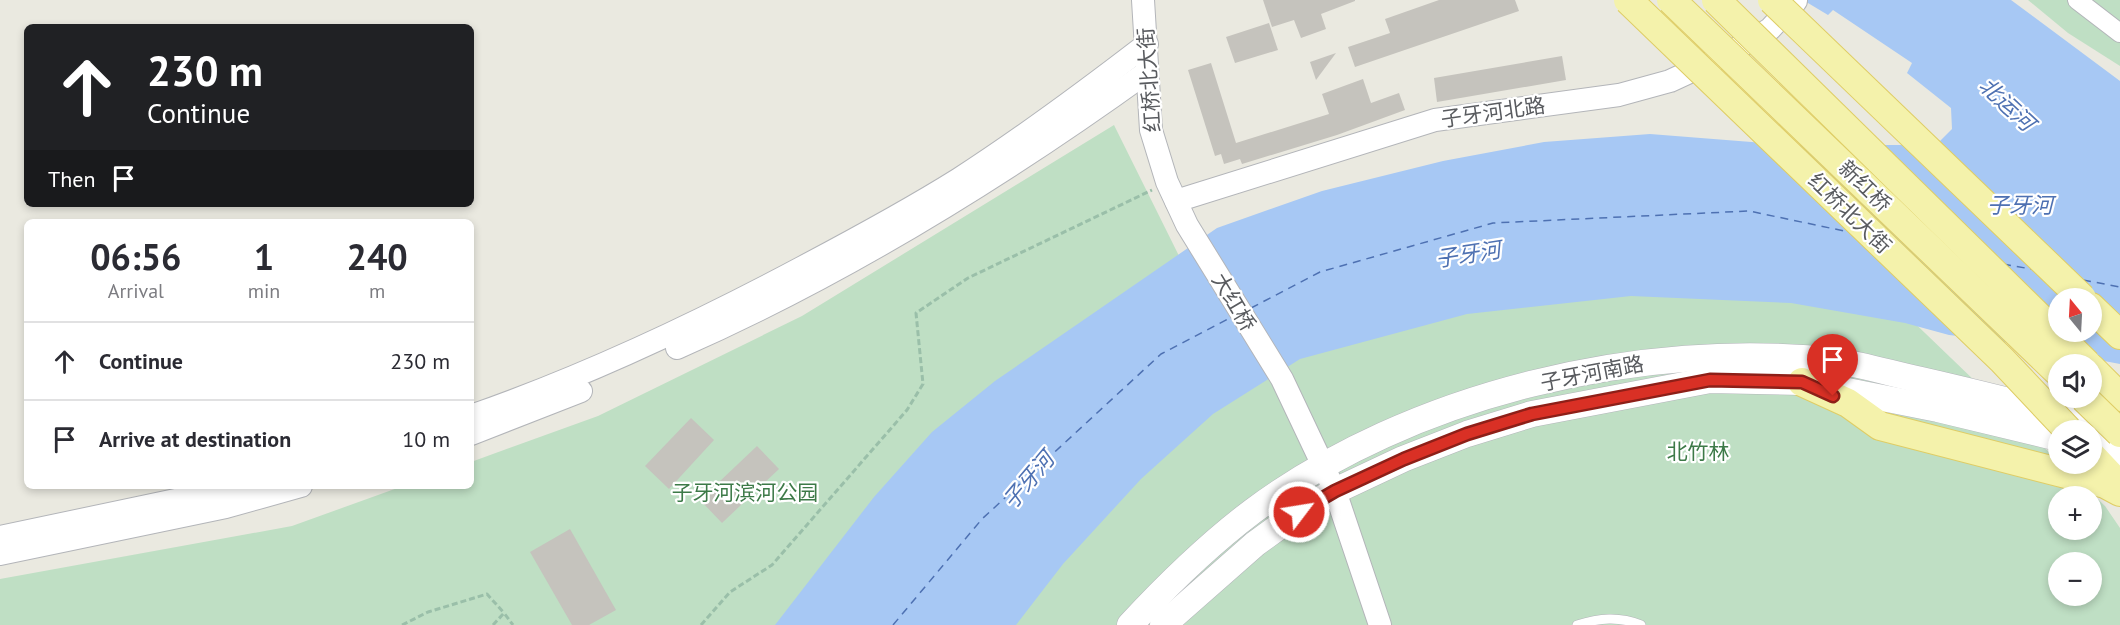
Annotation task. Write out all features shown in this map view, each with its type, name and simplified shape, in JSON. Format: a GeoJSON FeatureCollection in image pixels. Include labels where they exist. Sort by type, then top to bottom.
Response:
{"type":"FeatureCollection","features":[{"type":"Feature","properties":{"kind":"main road","name":"红桥北大街"},"geometry":{"type":"LineString","coordinates":[[1628,0],[2002,360],[2059,420]]}},
{"type":"Feature","properties":{"kind":"main road","name":"新红桥"},"geometry":{"type":"LineString","coordinates":[[1671,0],[2048,362]]}},
{"type":"Feature","properties":{"kind":"main road","name":"新红桥"},"geometry":{"type":"LineString","coordinates":[[1716,0],[2077,354]]}},
{"type":"Feature","properties":{"kind":"main road"},"geometry":{"type":"LineString","coordinates":[[1772,0],[2072,288]]}},
{"type":"Feature","properties":{"kind":"main road"},"geometry":{"type":"LineString","coordinates":[[2102,318],[2120,336]]}},
{"type":"Feature","properties":{"kind":"main road","name":"子牙河南路"},"geometry":{"type":"LineString","coordinates":[[1130,625],[1203,552],[1252,512],[1324,466],[1406,426],[1462,405],[1580,371],[1655,360],[1776,356],[1840,362],[2120,431]]}},
{"type":"Feature","properties":{"kind":"main road"},"geometry":{"type":"LineString","coordinates":[[2102,379],[2120,397]]}},
{"type":"Feature","properties":{"kind":"main road","name":"子牙河南路"},"geometry":{"type":"LineString","coordinates":[[1163,625],[1239,557],[1307,507],[1335,491],[1446,443],[1532,414],[1710,380],[1802,382],[1938,409],[2048,436]]}},
{"type":"Feature","properties":{"kind":"main road"},"geometry":{"type":"LineString","coordinates":[[1802,382],[1848,403],[1880,426],[2105,484],[2120,492]]}},
{"type":"Feature","properties":{"kind":"main road"},"geometry":{"type":"LineString","coordinates":[[2095,408],[2120,431]]}},
{"type":"Feature","properties":{"kind":"main road"},"geometry":{"type":"LineString","coordinates":[[2102,449],[2120,453]]}},
{"type":"Feature","properties":{"kind":"main road"},"geometry":{"type":"LineString","coordinates":[[2102,467],[2120,486]]}},
{"type":"Feature","properties":{"kind":"main road"},"geometry":{"type":"LineString","coordinates":[[1293,484],[1301,482],[1310,486],[1314,498],[1307,507]]}},
{"type":"Feature","properties":{"kind":"street","name":"红桥北大街"},"geometry":{"type":"LineString","coordinates":[[1143,0],[1151,130],[1171,192],[1187,225]]}},
{"type":"Feature","properties":{"kind":"street","name":"子牙河北路"},"geometry":{"type":"LineString","coordinates":[[1171,192],[1435,120],[1619,95],[1670,81],[1724,56],[1770,28],[1796,0]]}},
{"type":"Feature","properties":{"kind":"street"},"geometry":{"type":"LineString","coordinates":[[2077,0],[2120,33]]}},
{"type":"Feature","properties":{"kind":"street"},"geometry":{"type":"LineString","coordinates":[[474,415],[547,389],[657,342],[840,247],[958,180],[1062,110],[1147,44]]}},
{"type":"Feature","properties":{"kind":"street"},"geometry":{"type":"LineString","coordinates":[[474,433],[549,406],[725,327],[843,267],[1066,130],[1147,72]]}},
{"type":"Feature","properties":{"kind":"street","name":"大红桥"},"geometry":{"type":"LineString","coordinates":[[1187,225],[1282,379],[1324,466],[1335,491],[1380,625]]}},
{"type":"Feature","properties":{"kind":"street"},"geometry":{"type":"LineString","coordinates":[[0,537],[228,489]]}},
{"type":"Feature","properties":{"kind":"street"},"geometry":{"type":"LineString","coordinates":[[0,554],[215,509],[290,489]]}},
{"type":"Feature","properties":{"kind":"lane"},"geometry":{"type":"LineString","coordinates":[[1577,625],[1599,618],[1628,620],[1641,625]]}},
{"type":"Feature","properties":{"kind":"path"},"geometry":{"type":"LineString","coordinates":[[701,625],[730,592],[772,565],[907,410],[922,384],[915,313],[968,278],[1171,192]]}},
{"type":"Feature","properties":{"kind":"path"},"geometry":{"type":"LineString","coordinates":[[402,625],[428,612],[487,594],[513,625]]}},
{"type":"Feature","properties":{"kind":"path"},"geometry":{"type":"LineString","coordinates":[[493,625],[504,613]]}},
{"type":"Feature","properties":{"kind":"green space"},"geometry":{"type":"Polygon","coordinates":[[[2028,0],[2120,0],[2120,66],[2068,33],[2028,0]]]}},
{"type":"Feature","properties":{"kind":"green space","name":"子牙河滨河公园"},"geometry":{"type":"Polygon","coordinates":[[[1114,125],[1186,270],[812,625],[0,625],[0,579],[292,526],[395,489],[474,489],[474,461],[598,416],[802,316],[1114,125]]]}},
{"type":"Feature","properties":{"kind":"green space","name":"北竹林"},"geometry":{"type":"Polygon","coordinates":[[[1706,276],[1900,309],[2048,451],[2048,474],[2072,474],[2084,486],[2048,486],[2048,540],[2102,540],[2102,503],[2105,506],[2120,528],[2120,625],[990,625],[1108,484],[1305,345],[1503,291],[1706,276]]]}},
{"type":"Feature","properties":{"kind":"water","name":"子牙河"},"geometry":{"type":"Polygon","coordinates":[[[1803,0],[2011,0],[2120,81],[2120,364],[2102,361],[2102,354],[2067,354],[1993,340],[1949,335],[1905,323],[1791,303],[1631,296],[1467,314],[1300,359],[1213,414],[1141,479],[1063,564],[1016,625],[775,625],[874,497],[932,432],[995,381],[1217,228],[1322,191],[1443,161],[1544,142],[1650,134],[1790,145],[1936,145],[1952,129],[1951,108],[1907,73],[1912,63],[1833,10],[1828,15],[1803,0]]]}},
{"type":"Feature","properties":{"kind":"building"},"geometry":{"type":"Polygon","coordinates":[[[1263,0],[1355,1],[1321,14],[1326,29],[1301,38],[1294,20],[1272,27],[1263,0]]]}},
{"type":"Feature","properties":{"kind":"building"},"geometry":{"type":"Polygon","coordinates":[[[1439,0],[1515,0],[1519,11],[1355,67],[1348,47],[1390,33],[1385,19],[1439,0]]]}},
{"type":"Feature","properties":{"kind":"building"},"geometry":{"type":"Polygon","coordinates":[[[1269,23],[1278,50],[1235,63],[1226,37],[1269,23]]]}},
{"type":"Feature","properties":{"kind":"building"},"geometry":{"type":"Polygon","coordinates":[[[1336,53],[1316,80],[1310,62],[1336,53]]]}},
{"type":"Feature","properties":{"kind":"building"},"geometry":{"type":"Polygon","coordinates":[[[1562,56],[1566,80],[1437,102],[1434,78],[1562,56]]]}},
{"type":"Feature","properties":{"kind":"building"},"geometry":{"type":"Polygon","coordinates":[[[1211,63],[1236,143],[1329,114],[1322,94],[1363,79],[1371,103],[1399,93],[1405,110],[1337,135],[1242,164],[1240,159],[1224,164],[1221,154],[1215,156],[1188,70],[1211,63]]]}},
{"type":"Feature","properties":{"kind":"building"},"geometry":{"type":"Polygon","coordinates":[[[691,418],[714,440],[669,489],[645,466],[691,418]]]}},
{"type":"Feature","properties":{"kind":"building"},"geometry":{"type":"Polygon","coordinates":[[[757,446],[779,469],[722,523],[700,500],[757,446]]]}},
{"type":"Feature","properties":{"kind":"building"},"geometry":{"type":"Polygon","coordinates":[[[570,529],[616,610],[589,625],[572,625],[530,552],[570,529]]]}},
{"type":"Feature","properties":{"kind":"ferry route"},"geometry":{"type":"LineString","coordinates":[[1251,308],[1320,272],[1493,223],[1749,211],[1849,232]]}},
{"type":"Feature","properties":{"kind":"ferry route"},"geometry":{"type":"LineString","coordinates":[[2003,264],[2031,269]]}},
{"type":"Feature","properties":{"kind":"ferry route"},"geometry":{"type":"LineString","coordinates":[[2083,280],[2120,287]]}},
{"type":"Feature","properties":{"kind":"ferry route"},"geometry":{"type":"LineString","coordinates":[[893,625],[982,519],[1161,354],[1230,318]]}},
{"type":"Feature","properties":{"kind":"route"},"geometry":{"type":"LineString","coordinates":[[1299,512],[1335,491],[1404,459],[1467,434],[1532,414],[1710,380],[1802,382],[1833,396]]}},
{"type":"Feature","properties":{"kind":"water label","name":"北运河"},"geometry":{"type":"Point","coordinates":[2007,104]}}]}
